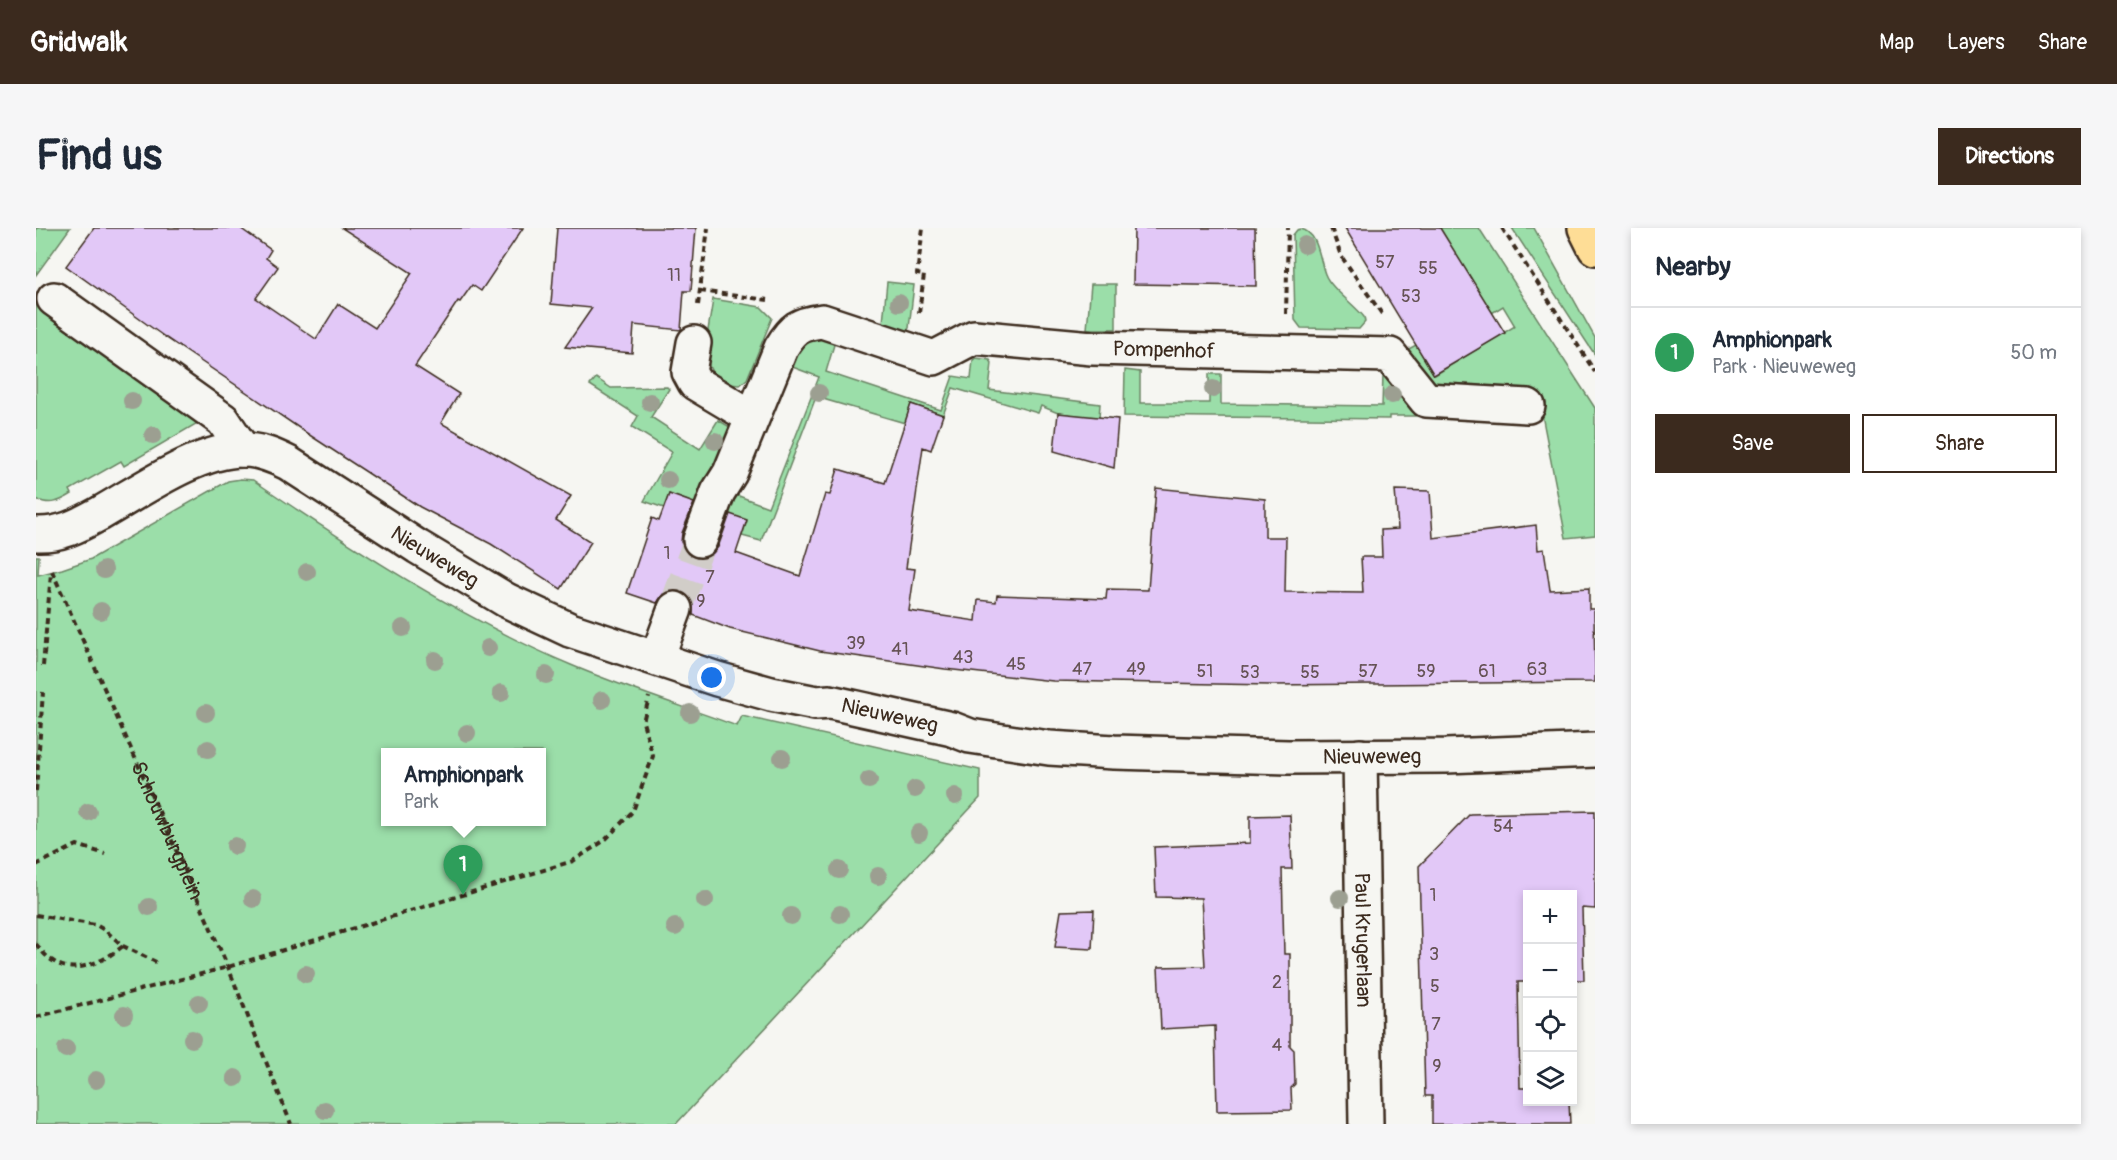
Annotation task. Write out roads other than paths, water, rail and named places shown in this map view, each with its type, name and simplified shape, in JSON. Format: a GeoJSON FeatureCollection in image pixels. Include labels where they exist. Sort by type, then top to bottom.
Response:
{"type":"FeatureCollection","features":[{"type":"Feature","properties":{"kind":"main road"},"geometry":{"type":"LineString","coordinates":[[1585,228],[1595,248]]}},
{"type":"Feature","properties":{"kind":"street"},"geometry":{"type":"LineString","coordinates":[[54,299],[223,420],[243,450]]}},
{"type":"Feature","properties":{"kind":"street","name":"Pompenhof"},"geometry":{"type":"LineString","coordinates":[[752,417],[790,332],[806,323],[822,321],[934,358],[974,337],[1092,348],[1390,355],[1426,400],[1528,406]]}},
{"type":"Feature","properties":{"kind":"street"},"geometry":{"type":"LineString","coordinates":[[694,343],[689,372],[695,383],[752,417],[730,473],[718,492],[700,540]]}},
{"type":"Feature","properties":{"kind":"street","name":"Nieuweweg"},"geometry":{"type":"LineString","coordinates":[[36,534],[53,535],[78,526],[187,465],[215,454],[243,450],[266,453],[288,463],[418,547],[507,600],[570,630],[717,679],[771,694],[816,704],[830,702],[952,729],[970,736],[1049,748],[1288,757],[1446,756],[1595,750]]}},
{"type":"Feature","properties":{"kind":"street"},"geometry":{"type":"LineString","coordinates":[[657,658],[675,609]]}},
{"type":"Feature","properties":{"kind":"street","name":"Paul Krugerlaan"},"geometry":{"type":"LineString","coordinates":[[1360,756],[1366,1124]]}},
{"type":"Feature","properties":{"kind":"tunnel"},"geometry":{"type":"LineString","coordinates":[[675,609],[700,540]]}},
{"type":"Feature","properties":{"kind":"place","name":"Amphionpark"},"geometry":{"type":"Point","coordinates":[463,895]}}]}
